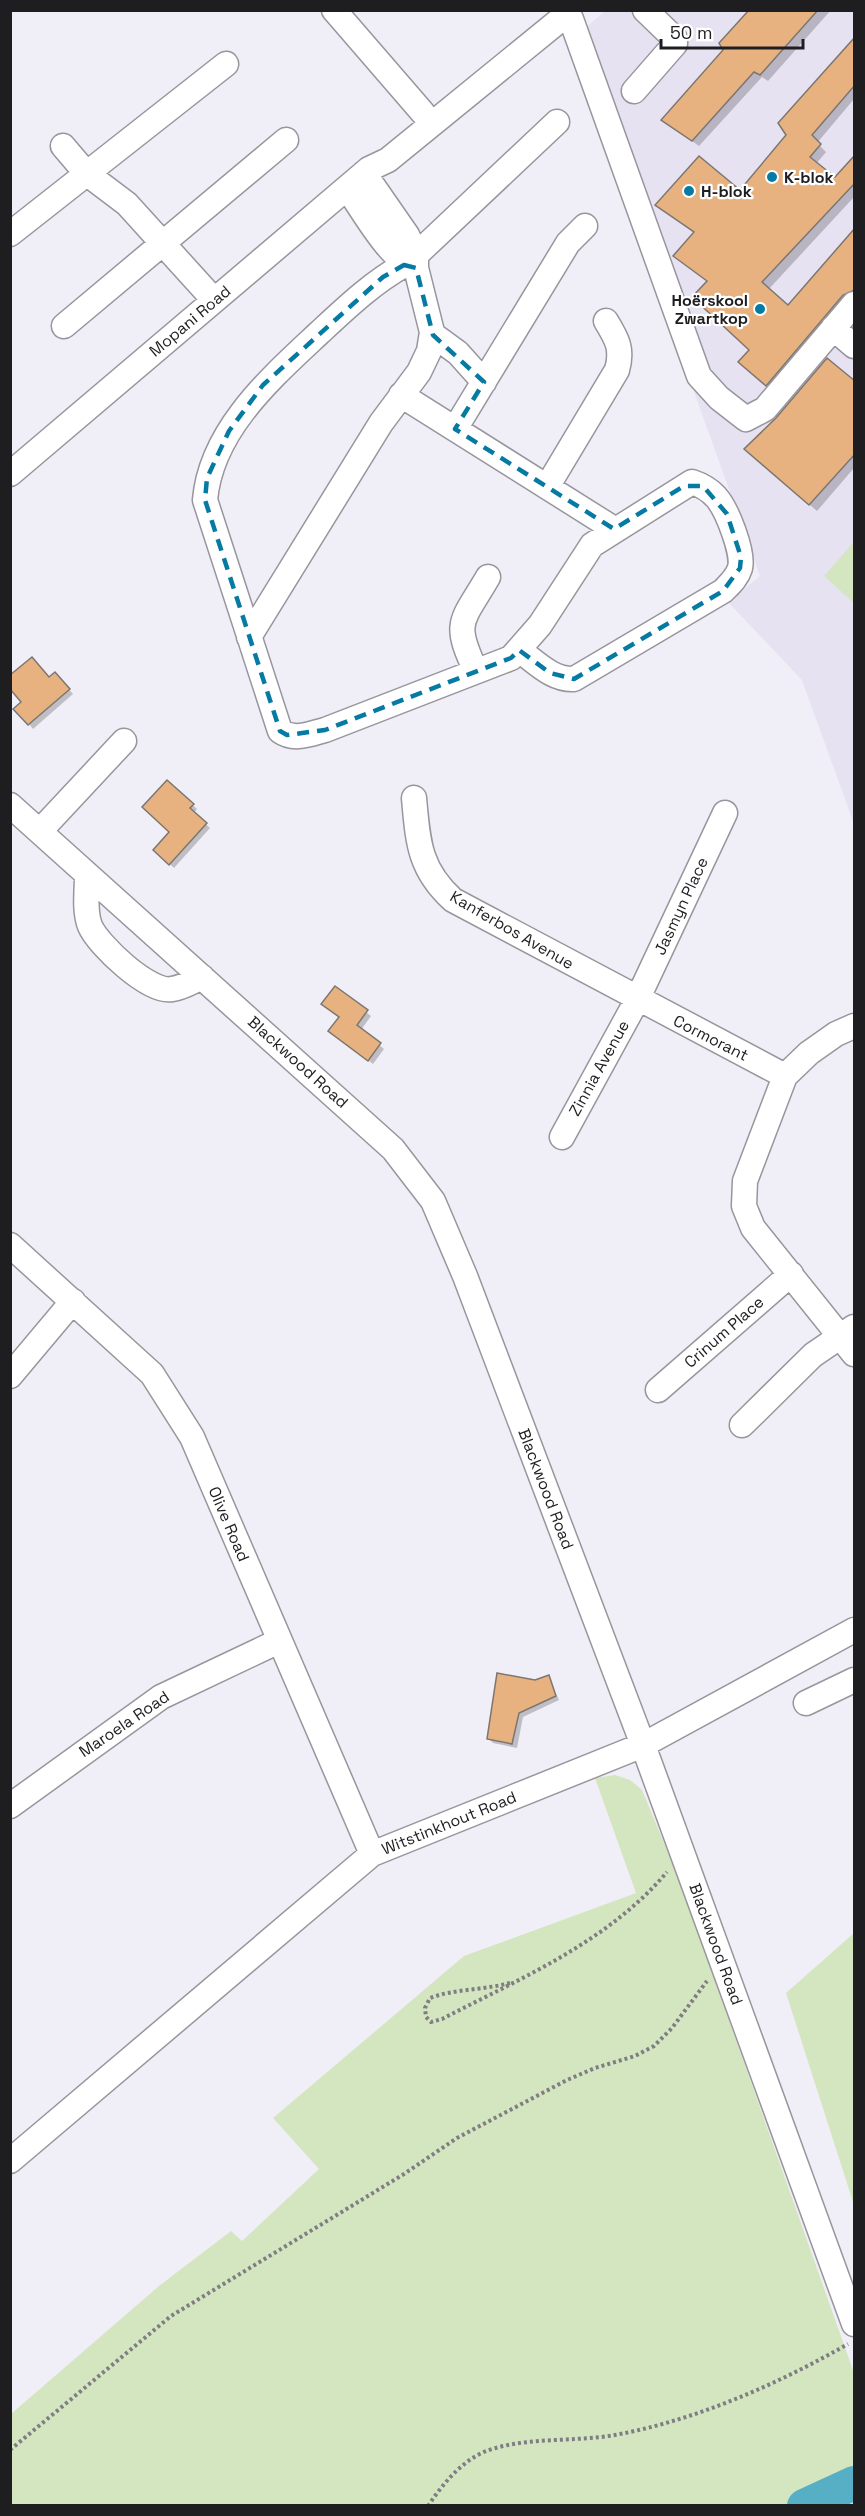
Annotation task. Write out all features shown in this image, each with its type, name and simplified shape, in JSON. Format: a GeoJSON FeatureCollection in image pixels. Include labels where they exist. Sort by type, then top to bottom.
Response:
{"type":"FeatureCollection","features":[{"type":"Feature","properties":{"kind":"street"},"geometry":{"type":"LineString","coordinates":[[334,10],[423,113]]}},
{"type":"Feature","properties":{"kind":"street"},"geometry":{"type":"LineString","coordinates":[[634,91],[675,44],[675,39],[645,10]]}},
{"type":"Feature","properties":{"kind":"street"},"geometry":{"type":"LineString","coordinates":[[562,14],[699,376],[707,386],[737,415],[746,419],[751,418],[765,409],[855,304]]}},
{"type":"Feature","properties":{"kind":"street","name":"Mopani Road"},"geometry":{"type":"LineString","coordinates":[[360,176],[376,156],[423,113],[562,14]]}},
{"type":"Feature","properties":{"kind":"street","name":"Mopani Road"},"geometry":{"type":"LineString","coordinates":[[10,474],[360,176],[388,160],[562,14]]}},
{"type":"Feature","properties":{"kind":"street"},"geometry":{"type":"LineString","coordinates":[[10,234],[226,64]]}},
{"type":"Feature","properties":{"kind":"street"},"geometry":{"type":"LineString","coordinates":[[519,650],[550,673],[564,680],[574,680],[723,591],[735,580],[740,568],[741,557],[727,514],[717,497],[703,486],[692,482],[614,529],[592,545],[540,625],[511,658],[325,730],[301,736],[287,735],[280,731],[205,500],[207,478],[229,431],[263,385],[363,292],[412,263],[557,122]]}},
{"type":"Feature","properties":{"kind":"street"},"geometry":{"type":"LineString","coordinates":[[64,326],[286,140]]}},
{"type":"Feature","properties":{"kind":"street"},"geometry":{"type":"LineString","coordinates":[[63,146],[86,173],[127,204],[214,300]]}},
{"type":"Feature","properties":{"kind":"street"},"geometry":{"type":"LineString","coordinates":[[249,637],[381,423],[419,372],[429,351],[432,334],[412,263],[360,176]]}},
{"type":"Feature","properties":{"kind":"street"},"geometry":{"type":"LineString","coordinates":[[455,429],[568,243],[585,226]]}},
{"type":"Feature","properties":{"kind":"street"},"geometry":{"type":"LineString","coordinates":[[547,487],[617,370],[621,355],[618,340],[606,321]]}},
{"type":"Feature","properties":{"kind":"street"},"geometry":{"type":"LineString","coordinates":[[833,328],[855,346]]}},
{"type":"Feature","properties":{"kind":"street"},"geometry":{"type":"LineString","coordinates":[[432,334],[458,353],[484,382]]}},
{"type":"Feature","properties":{"kind":"street"},"geometry":{"type":"LineString","coordinates":[[401,395],[614,529]]}},
{"type":"Feature","properties":{"kind":"street"},"geometry":{"type":"LineString","coordinates":[[476,671],[464,646],[462,622],[488,577]]}},
{"type":"Feature","properties":{"kind":"street"},"geometry":{"type":"LineString","coordinates":[[40,831],[124,741]]}},
{"type":"Feature","properties":{"kind":"street","name":"Kanferbos Avenue"},"geometry":{"type":"LineString","coordinates":[[414,798],[418,844],[422,856],[431,877],[453,900],[637,1000]]}},
{"type":"Feature","properties":{"kind":"street","name":"Blackwood Road"},"geometry":{"type":"LineString","coordinates":[[10,805],[393,1149],[433,1201],[465,1276],[643,1744],[855,2324]]}},
{"type":"Feature","properties":{"kind":"street","name":"Jasmyn Place"},"geometry":{"type":"LineString","coordinates":[[637,1000],[725,813]]}},
{"type":"Feature","properties":{"kind":"street"},"geometry":{"type":"LineString","coordinates":[[87,875],[89,924],[95,935],[112,954],[149,983],[163,989],[171,990],[202,977]]}},
{"type":"Feature","properties":{"kind":"street","name":"Cormorant"},"geometry":{"type":"LineString","coordinates":[[637,1000],[785,1076]]}},
{"type":"Feature","properties":{"kind":"street","name":"Zinnia Avenue"},"geometry":{"type":"LineString","coordinates":[[562,1137],[637,1000]]}},
{"type":"Feature","properties":{"kind":"street"},"geometry":{"type":"LineString","coordinates":[[855,1026],[836,1034],[809,1053],[785,1076],[745,1181],[744,1194],[744,1206],[753,1228],[791,1274],[848,1331],[855,1354]]}},
{"type":"Feature","properties":{"kind":"street","name":"Olive Road"},"geometry":{"type":"LineString","coordinates":[[10,1245],[153,1374],[170,1399],[192,1437],[372,1854]]}},
{"type":"Feature","properties":{"kind":"street","name":"Crinum Place"},"geometry":{"type":"LineString","coordinates":[[658,1390],[791,1274]]}},
{"type":"Feature","properties":{"kind":"street"},"geometry":{"type":"LineString","coordinates":[[10,1376],[73,1301]]}},
{"type":"Feature","properties":{"kind":"street"},"geometry":{"type":"LineString","coordinates":[[742,1425],[813,1355],[848,1331]]}},
{"type":"Feature","properties":{"kind":"street","name":"Witstinkhout Road"},"geometry":{"type":"LineString","coordinates":[[10,2162],[372,1854],[643,1744],[855,1630]]}},
{"type":"Feature","properties":{"kind":"street","name":"Maroela Road"},"geometry":{"type":"LineString","coordinates":[[10,1806],[161,1697],[279,1641]]}},
{"type":"Feature","properties":{"kind":"street"},"geometry":{"type":"LineString","coordinates":[[806,1703],[855,1680]]}},
{"type":"Feature","properties":{"kind":"path"},"geometry":{"type":"LineString","coordinates":[[510,1983],[486,1989],[443,1993],[430,1998],[425,2008],[426,2017],[431,2022],[442,2019],[556,1961],[599,1933],[663,1876],[682,1853]]}},
{"type":"Feature","properties":{"kind":"path"},"geometry":{"type":"LineString","coordinates":[[10,2450],[133,2347],[189,2305],[466,2133],[567,2080],[635,2056],[654,2046],[685,2013],[721,1959]]}},
{"type":"Feature","properties":{"kind":"path"},"geometry":{"type":"LineString","coordinates":[[428,2505],[469,2460],[492,2449],[617,2434],[705,2410],[786,2378],[855,2340]]}},
{"type":"Feature","properties":{"kind":"highlighted area"},"geometry":{"type":"Polygon","coordinates":[[[404,265],[416,268],[433,335],[484,382],[455,429],[614,529],[684,486],[703,486],[727,514],[741,557],[740,568],[723,591],[574,679],[550,673],[519,650],[511,658],[325,730],[287,735],[280,731],[205,500],[207,478],[229,431],[263,385],[383,277],[404,265]]]}},
{"type":"Feature","properties":{"kind":"shaded area","name":"Hoërskool Zwartkop"},"geometry":{"type":"Polygon","coordinates":[[[605,11],[854,11],[854,824],[802,680],[728,602],[760,576],[569,42],[605,11]]]}},
{"type":"Feature","properties":{"kind":"green space"},"geometry":{"type":"Polygon","coordinates":[[[854,542],[854,603],[824,576],[854,542]]]}},
{"type":"Feature","properties":{"kind":"green space"},"geometry":{"type":"Polygon","coordinates":[[[615,1775],[630,1780],[642,1790],[679,1879],[854,2373],[854,2505],[11,2505],[11,2414],[159,2286],[231,2231],[242,2241],[319,2169],[273,2118],[464,1956],[636,1893],[595,1778],[615,1775]]]}},
{"type":"Feature","properties":{"kind":"green space"},"geometry":{"type":"Polygon","coordinates":[[[854,1933],[854,2205],[786,1993],[854,1933]]]}},
{"type":"Feature","properties":{"kind":"building"},"geometry":{"type":"Polygon","coordinates":[[[749,10],[818,10],[760,75],[754,72],[692,141],[661,120],[723,50],[719,43],[749,10]]]}},
{"type":"Feature","properties":{"kind":"building"},"geometry":{"type":"Polygon","coordinates":[[[855,37],[855,85],[812,135],[821,144],[810,157],[835,177],[855,155],[855,183],[762,282],[788,305],[855,228],[855,290],[843,295],[766,386],[738,362],[749,350],[692,297],[707,281],[673,256],[694,232],[655,205],[699,156],[740,190],[786,135],[778,123],[855,37]]]}},
{"type":"Feature","properties":{"kind":"building"},"geometry":{"type":"Polygon","coordinates":[[[827,358],[855,381],[855,454],[809,505],[744,449],[776,418],[827,358]]]}},
{"type":"Feature","properties":{"kind":"building"},"geometry":{"type":"Polygon","coordinates":[[[32,657],[49,677],[55,672],[70,689],[28,725],[13,709],[21,702],[10,689],[10,675],[32,657]]]}},
{"type":"Feature","properties":{"kind":"building"},"geometry":{"type":"Polygon","coordinates":[[[167,780],[194,804],[190,808],[207,823],[169,865],[153,850],[169,832],[142,807],[167,780]]]}},
{"type":"Feature","properties":{"kind":"building"},"geometry":{"type":"Polygon","coordinates":[[[335,986],[368,1010],[357,1025],[381,1043],[368,1061],[328,1031],[339,1017],[321,1004],[335,986]]]}},
{"type":"Feature","properties":{"kind":"building"},"geometry":{"type":"Polygon","coordinates":[[[497,1673],[535,1680],[549,1675],[556,1696],[519,1713],[512,1744],[487,1739],[497,1673]]]}},
{"type":"Feature","properties":{"kind":"waterway"},"geometry":{"type":"LineString","coordinates":[[804,2506],[854,2483]]}},
{"type":"Feature","properties":{"kind":"place","name":"K-blok"},"geometry":{"type":"Point","coordinates":[772,177]}},
{"type":"Feature","properties":{"kind":"place","name":"H-blok"},"geometry":{"type":"Point","coordinates":[689,191]}},
{"type":"Feature","properties":{"kind":"place","name":"Hoërskool Zwartkop"},"geometry":{"type":"Point","coordinates":[760,309]}}]}
